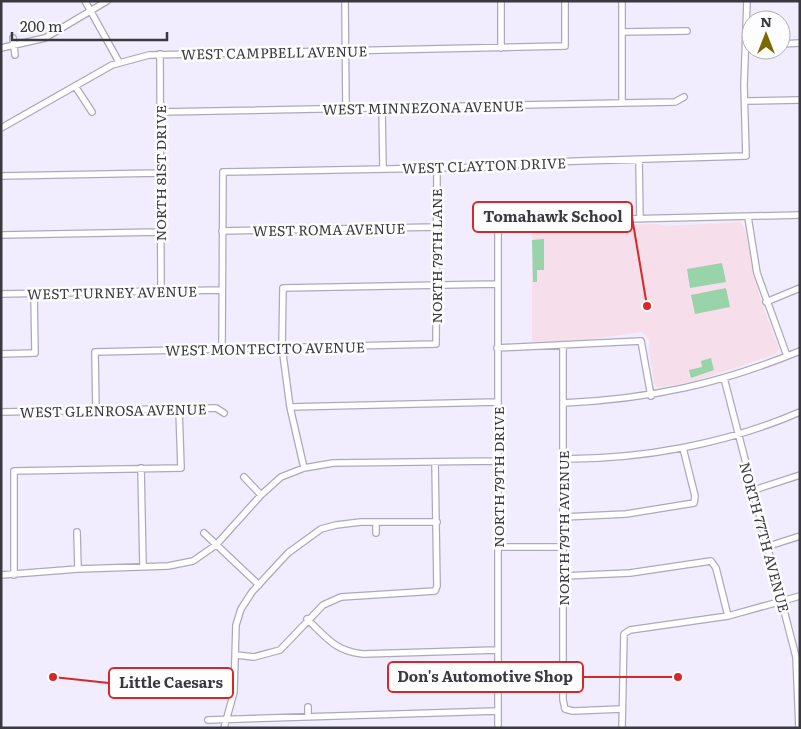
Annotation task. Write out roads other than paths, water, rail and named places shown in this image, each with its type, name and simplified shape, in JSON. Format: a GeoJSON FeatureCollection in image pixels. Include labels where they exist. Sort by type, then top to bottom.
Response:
{"type":"FeatureCollection","features":[{"type":"Feature","properties":{"kind":"street"},"geometry":{"type":"LineString","coordinates":[[85,1],[119,62]]}},
{"type":"Feature","properties":{"kind":"street"},"geometry":{"type":"LineString","coordinates":[[1,48],[14,47],[45,38],[107,1]]}},
{"type":"Feature","properties":{"kind":"street"},"geometry":{"type":"LineString","coordinates":[[345,1],[346,108]]}},
{"type":"Feature","properties":{"kind":"street"},"geometry":{"type":"LineString","coordinates":[[501,1],[501,48]]}},
{"type":"Feature","properties":{"kind":"street","name":"WEST CAMPBELL AVENUE"},"geometry":{"type":"LineString","coordinates":[[1,128],[119,62],[137,57],[160,54],[565,46],[565,1]]}},
{"type":"Feature","properties":{"kind":"street"},"geometry":{"type":"LineString","coordinates":[[622,1],[622,102]]}},
{"type":"Feature","properties":{"kind":"street"},"geometry":{"type":"LineString","coordinates":[[622,32],[686,31]]}},
{"type":"Feature","properties":{"kind":"street"},"geometry":{"type":"LineString","coordinates":[[13,38],[15,55]]}},
{"type":"Feature","properties":{"kind":"street","name":"NORTH 81ST DRIVE"},"geometry":{"type":"LineString","coordinates":[[160,54],[161,291]]}},
{"type":"Feature","properties":{"kind":"street"},"geometry":{"type":"LineString","coordinates":[[748,60],[745,101],[800,100]]}},
{"type":"Feature","properties":{"kind":"street"},"geometry":{"type":"LineString","coordinates":[[75,86],[92,112]]}},
{"type":"Feature","properties":{"kind":"street","name":"WEST MINNEZONA AVENUE"},"geometry":{"type":"LineString","coordinates":[[160,112],[675,102],[684,97]]}},
{"type":"Feature","properties":{"kind":"street","name":"WEST CLAYTON DRIVE"},"geometry":{"type":"LineString","coordinates":[[222,231],[223,172],[383,169],[746,156],[745,101]]}},
{"type":"Feature","properties":{"kind":"street"},"geometry":{"type":"LineString","coordinates":[[382,108],[383,169]]}},
{"type":"Feature","properties":{"kind":"street"},"geometry":{"type":"LineString","coordinates":[[639,160],[640,219],[800,215]]}},
{"type":"Feature","properties":{"kind":"street","name":"NORTH 79TH LANE"},"geometry":{"type":"LineString","coordinates":[[436,344],[437,167]]}},
{"type":"Feature","properties":{"kind":"street"},"geometry":{"type":"LineString","coordinates":[[1,176],[160,173]]}},
{"type":"Feature","properties":{"kind":"street"},"geometry":{"type":"LineString","coordinates":[[748,217],[757,273],[787,356]]}},
{"type":"Feature","properties":{"kind":"street","name":"NORTH 79TH DRIVE"},"geometry":{"type":"LineString","coordinates":[[498,728],[498,226],[532,222],[640,219]]}},
{"type":"Feature","properties":{"kind":"street","name":"WEST ROMA AVENUE"},"geometry":{"type":"LineString","coordinates":[[222,231],[436,227]]}},
{"type":"Feature","properties":{"kind":"street"},"geometry":{"type":"LineString","coordinates":[[222,231],[222,349]]}},
{"type":"Feature","properties":{"kind":"street"},"geometry":{"type":"LineString","coordinates":[[1,235],[160,232]]}},
{"type":"Feature","properties":{"kind":"street"},"geometry":{"type":"LineString","coordinates":[[304,468],[290,407],[282,347],[282,288],[497,284]]}},
{"type":"Feature","properties":{"kind":"street"},"geometry":{"type":"LineString","coordinates":[[766,302],[800,288]]}},
{"type":"Feature","properties":{"kind":"street","name":"WEST TURNEY AVENUE"},"geometry":{"type":"LineString","coordinates":[[1,294],[222,290]]}},
{"type":"Feature","properties":{"kind":"street"},"geometry":{"type":"LineString","coordinates":[[1,354],[35,353],[34,293]]}},
{"type":"Feature","properties":{"kind":"street"},"geometry":{"type":"LineString","coordinates":[[497,348],[563,346],[641,340],[651,396]]}},
{"type":"Feature","properties":{"kind":"street","name":"WEST MONTECITO AVENUE"},"geometry":{"type":"LineString","coordinates":[[96,411],[95,352],[436,344]]}},
{"type":"Feature","properties":{"kind":"street","name":"NORTH 79TH AVENUE"},"geometry":{"type":"LineString","coordinates":[[563,346],[563,700],[565,709],[573,711],[622,709]]}},
{"type":"Feature","properties":{"kind":"street"},"geometry":{"type":"LineString","coordinates":[[563,403],[651,396],[684,390],[800,351]]}},
{"type":"Feature","properties":{"kind":"street","name":"NORTH 77TH AVENUE"},"geometry":{"type":"LineString","coordinates":[[724,378],[769,546],[796,657],[800,728]]}},
{"type":"Feature","properties":{"kind":"street"},"geometry":{"type":"LineString","coordinates":[[290,407],[498,402]]}},
{"type":"Feature","properties":{"kind":"street","name":"WEST GLENROSA AVENUE"},"geometry":{"type":"LineString","coordinates":[[1,412],[216,408],[224,413]]}},
{"type":"Feature","properties":{"kind":"street"},"geometry":{"type":"LineString","coordinates":[[14,575],[14,472],[181,468],[178,409]]}},
{"type":"Feature","properties":{"kind":"street"},"geometry":{"type":"LineString","coordinates":[[564,458],[619,457],[683,448],[738,433],[800,412]]}},
{"type":"Feature","properties":{"kind":"street"},"geometry":{"type":"LineString","coordinates":[[564,516],[626,514],[694,503],[695,496],[683,448]]}},
{"type":"Feature","properties":{"kind":"street"},"geometry":{"type":"LineString","coordinates":[[1,575],[183,564],[204,555],[216,545],[261,495],[281,477],[304,468],[333,463],[498,461]]}},
{"type":"Feature","properties":{"kind":"street"},"geometry":{"type":"LineString","coordinates":[[236,655],[254,657],[280,650],[307,619],[323,605],[341,597],[435,590],[437,586],[437,522],[435,462]]}},
{"type":"Feature","properties":{"kind":"street"},"geometry":{"type":"LineString","coordinates":[[141,468],[143,566]]}},
{"type":"Feature","properties":{"kind":"street"},"geometry":{"type":"LineString","coordinates":[[754,490],[800,475]]}},
{"type":"Feature","properties":{"kind":"street"},"geometry":{"type":"LineString","coordinates":[[244,477],[261,495]]}},
{"type":"Feature","properties":{"kind":"street"},"geometry":{"type":"LineString","coordinates":[[224,728],[234,692],[236,625],[241,609],[259,585],[288,554],[321,529],[336,525],[376,522],[437,522]]}},
{"type":"Feature","properties":{"kind":"street"},"geometry":{"type":"LineString","coordinates":[[376,522],[376,533]]}},
{"type":"Feature","properties":{"kind":"street"},"geometry":{"type":"LineString","coordinates":[[77,532],[78,569]]}},
{"type":"Feature","properties":{"kind":"street"},"geometry":{"type":"LineString","coordinates":[[204,533],[259,585]]}},
{"type":"Feature","properties":{"kind":"street"},"geometry":{"type":"LineString","coordinates":[[769,546],[800,536]]}},
{"type":"Feature","properties":{"kind":"street"},"geometry":{"type":"LineString","coordinates":[[498,547],[564,547]]}},
{"type":"Feature","properties":{"kind":"street"},"geometry":{"type":"LineString","coordinates":[[564,576],[630,573],[711,561],[716,568],[728,616]]}},
{"type":"Feature","properties":{"kind":"street"},"geometry":{"type":"LineString","coordinates":[[622,728],[624,634],[630,630],[728,616],[800,596]]}},
{"type":"Feature","properties":{"kind":"street"},"geometry":{"type":"LineString","coordinates":[[307,619],[334,646],[346,652],[363,654],[497,650]]}},
{"type":"Feature","properties":{"kind":"street"},"geometry":{"type":"LineString","coordinates":[[308,707],[308,716]]}},
{"type":"Feature","properties":{"kind":"street"},"geometry":{"type":"LineString","coordinates":[[208,720],[498,711]]}},
{"type":"Feature","properties":{"kind":"place","name":"Tomahawk School"},"geometry":{"type":"Point","coordinates":[647,306]}},
{"type":"Feature","properties":{"kind":"place","name":"Little Caesars"},"geometry":{"type":"Point","coordinates":[53,677]}},
{"type":"Feature","properties":{"kind":"place","name":"Don's Automotive Shop"},"geometry":{"type":"Point","coordinates":[678,677]}}]}
